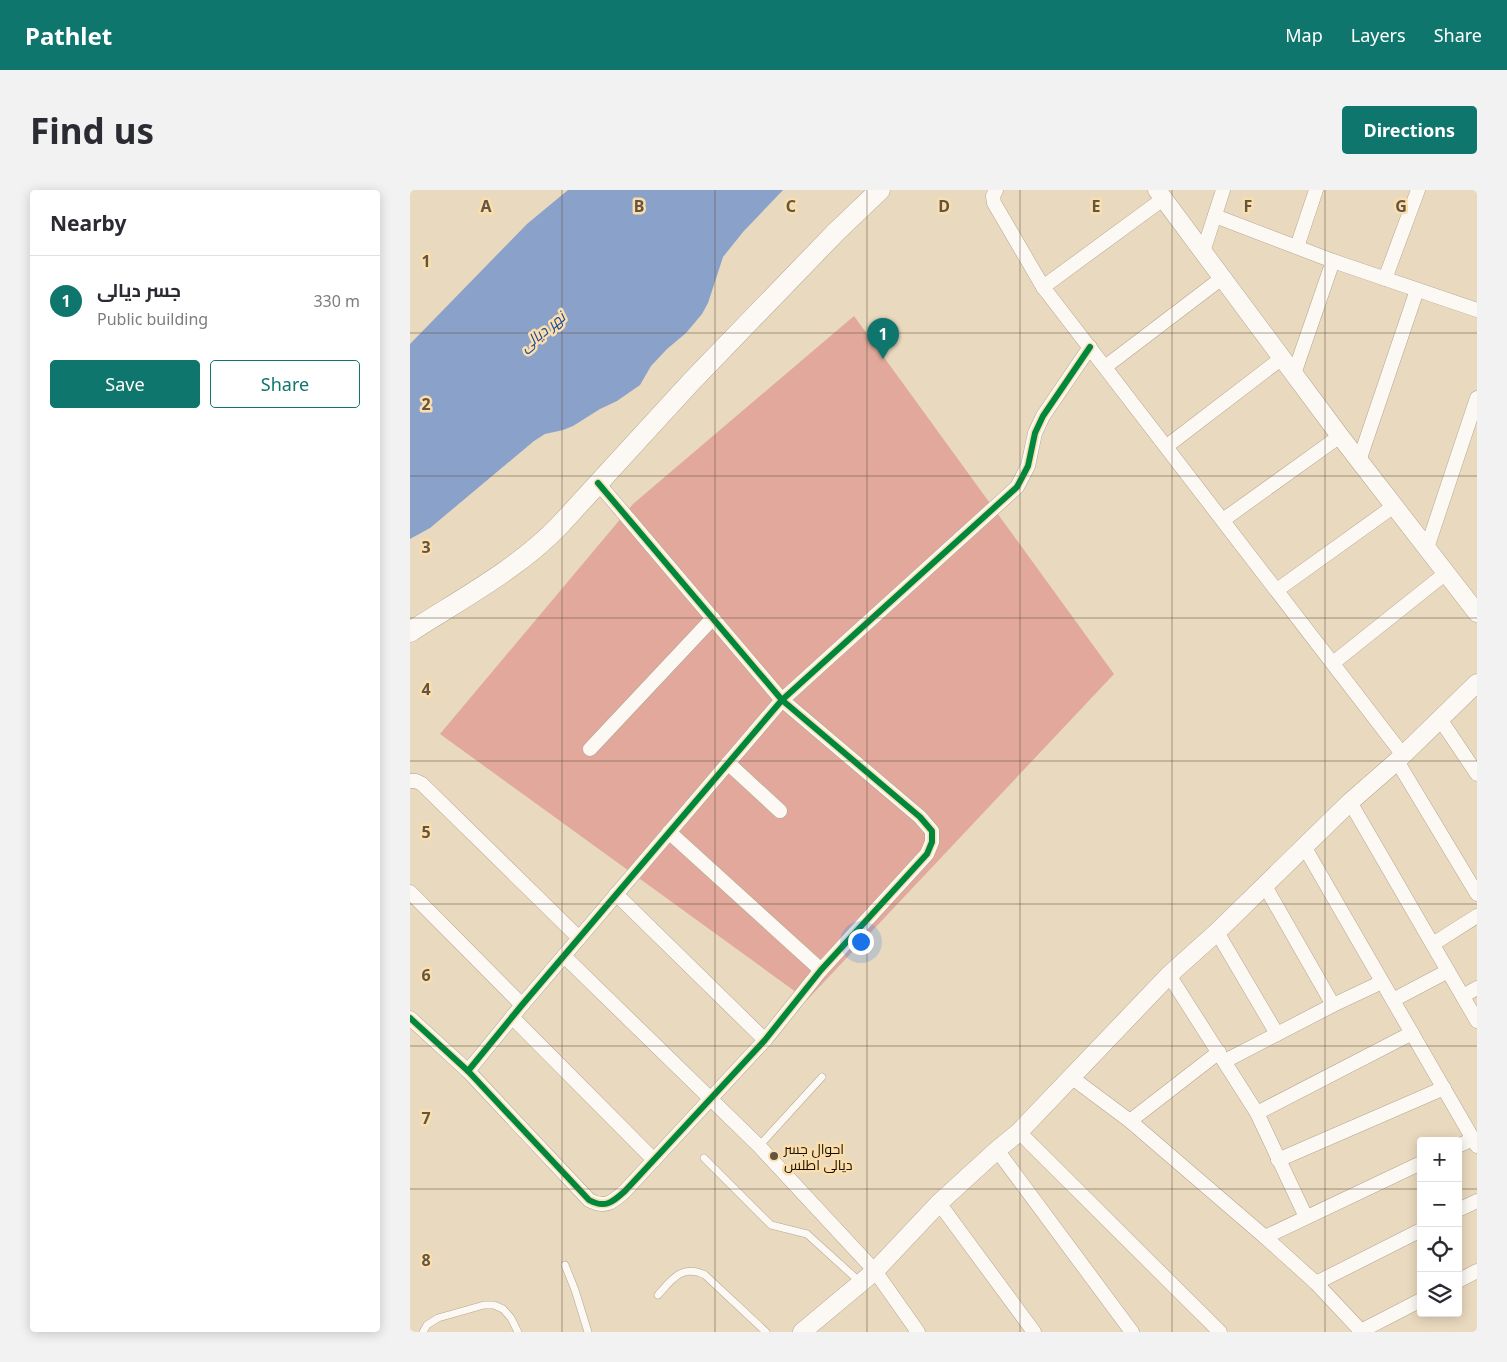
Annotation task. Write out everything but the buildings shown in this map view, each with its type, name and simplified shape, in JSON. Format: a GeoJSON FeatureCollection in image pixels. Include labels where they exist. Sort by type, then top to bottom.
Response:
{"type":"FeatureCollection","features":[{"type":"Feature","properties":{"kind":"main road"},"geometry":{"type":"LineString","coordinates":[[410,632],[514,566],[532,552],[560,525],[691,382],[836,232],[880,190]]}},
{"type":"Feature","properties":{"kind":"main road"},"geometry":{"type":"LineString","coordinates":[[860,209],[894,190]]}},
{"type":"Feature","properties":{"kind":"street"},"geometry":{"type":"LineString","coordinates":[[996,190],[993,196],[994,203],[1043,287],[1106,366],[1333,663],[1400,758],[1477,894]]}},
{"type":"Feature","properties":{"kind":"street"},"geometry":{"type":"LineString","coordinates":[[1203,252],[1223,190]]}},
{"type":"Feature","properties":{"kind":"street"},"geometry":{"type":"LineString","coordinates":[[1296,247],[1316,190]]}},
{"type":"Feature","properties":{"kind":"street"},"geometry":{"type":"LineString","coordinates":[[1385,279],[1418,190]]}},
{"type":"Feature","properties":{"kind":"street"},"geometry":{"type":"LineString","coordinates":[[1043,287],[1160,194],[1340,436],[1477,613]]}},
{"type":"Feature","properties":{"kind":"street"},"geometry":{"type":"LineString","coordinates":[[1215,216],[1333,261],[1477,310]]}},
{"type":"Feature","properties":{"kind":"street"},"geometry":{"type":"LineString","coordinates":[[1294,374],[1333,261]]}},
{"type":"Feature","properties":{"kind":"street"},"geometry":{"type":"LineString","coordinates":[[1106,366],[1222,278]]}},
{"type":"Feature","properties":{"kind":"street"},"geometry":{"type":"LineString","coordinates":[[1360,461],[1417,290]]}},
{"type":"Feature","properties":{"kind":"street"},"geometry":{"type":"LineString","coordinates":[[468,1071],[522,1004],[782,700],[1017,487],[1028,466],[1035,433],[1043,416],[1090,347]]}},
{"type":"Feature","properties":{"kind":"street"},"geometry":{"type":"LineString","coordinates":[[1167,446],[1282,358]]}},
{"type":"Feature","properties":{"kind":"street"},"geometry":{"type":"LineString","coordinates":[[1427,548],[1477,399]]}},
{"type":"Feature","properties":{"kind":"street"},"geometry":{"type":"LineString","coordinates":[[1223,520],[1340,436]]}},
{"type":"Feature","properties":{"kind":"street"},"geometry":{"type":"LineString","coordinates":[[410,1018],[468,1071],[589,1200],[595,1204],[604,1205],[612,1203],[765,1040],[821,970],[927,854],[932,842],[932,830],[920,818],[782,700],[598,483]]}},
{"type":"Feature","properties":{"kind":"street"},"geometry":{"type":"LineString","coordinates":[[1277,590],[1394,506]]}},
{"type":"Feature","properties":{"kind":"street"},"geometry":{"type":"LineString","coordinates":[[1333,663],[1446,573]]}},
{"type":"Feature","properties":{"kind":"street"},"geometry":{"type":"LineString","coordinates":[[590,749],[713,618]]}},
{"type":"Feature","properties":{"kind":"street"},"geometry":{"type":"LineString","coordinates":[[812,1329],[875,1271],[939,1203],[1019,1132],[1169,975],[1217,932],[1350,802],[1400,758],[1477,683]]}},
{"type":"Feature","properties":{"kind":"street"},"geometry":{"type":"LineString","coordinates":[[1440,718],[1477,774]]}},
{"type":"Feature","properties":{"kind":"street"},"geometry":{"type":"LineString","coordinates":[[728,763],[780,810]]}},
{"type":"Feature","properties":{"kind":"street"},"geometry":{"type":"LineString","coordinates":[[410,781],[422,784],[579,938]]}},
{"type":"Feature","properties":{"kind":"street"},"geometry":{"type":"LineString","coordinates":[[1350,802],[1477,1021]]}},
{"type":"Feature","properties":{"kind":"street"},"geometry":{"type":"LineString","coordinates":[[669,832],[821,970]]}},
{"type":"Feature","properties":{"kind":"street"},"geometry":{"type":"LineString","coordinates":[[1305,848],[1475,1142],[1462,1145]]}},
{"type":"Feature","properties":{"kind":"street"},"geometry":{"type":"LineString","coordinates":[[1265,886],[1333,1005]]}},
{"type":"Feature","properties":{"kind":"street"},"geometry":{"type":"LineString","coordinates":[[410,892],[522,1004]]}},
{"type":"Feature","properties":{"kind":"street"},"geometry":{"type":"LineString","coordinates":[[616,894],[765,1040]]}},
{"type":"Feature","properties":{"kind":"street"},"geometry":{"type":"LineString","coordinates":[[1432,944],[1477,916]]}},
{"type":"Feature","properties":{"kind":"street"},"geometry":{"type":"LineString","coordinates":[[1217,932],[1278,1034]]}},
{"type":"Feature","properties":{"kind":"street"},"geometry":{"type":"LineString","coordinates":[[564,956],[759,1146],[875,1271],[918,1332]]}},
{"type":"Feature","properties":{"kind":"street"},"geometry":{"type":"LineString","coordinates":[[1393,1000],[1448,971]]}},
{"type":"Feature","properties":{"kind":"street"},"geometry":{"type":"LineString","coordinates":[[1169,975],[1257,1113],[1306,1218]]}},
{"type":"Feature","properties":{"kind":"street"},"geometry":{"type":"LineString","coordinates":[[1130,1122],[1222,1057],[1278,1034],[1382,982]]}},
{"type":"Feature","properties":{"kind":"street"},"geometry":{"type":"LineString","coordinates":[[1462,996],[1477,988]]}},
{"type":"Feature","properties":{"kind":"street"},"geometry":{"type":"LineString","coordinates":[[512,1017],[654,1160]]}},
{"type":"Feature","properties":{"kind":"street"},"geometry":{"type":"LineString","coordinates":[[1257,1113],[1412,1033]]}},
{"type":"Feature","properties":{"kind":"street"},"geometry":{"type":"LineString","coordinates":[[1071,1077],[1130,1122],[1265,1237],[1316,1283],[1361,1331],[1417,1302]]}},
{"type":"Feature","properties":{"kind":"street"},"geometry":{"type":"LineString","coordinates":[[1278,1160],[1444,1088]]}},
{"type":"Feature","properties":{"kind":"street"},"geometry":{"type":"LineString","coordinates":[[1019,1132],[1220,1332]]}},
{"type":"Feature","properties":{"kind":"street"},"geometry":{"type":"LineString","coordinates":[[997,1150],[1132,1332]]}},
{"type":"Feature","properties":{"kind":"street"},"geometry":{"type":"LineString","coordinates":[[1265,1237],[1417,1166]]}},
{"type":"Feature","properties":{"kind":"street"},"geometry":{"type":"LineString","coordinates":[[1462,1208],[1477,1201]]}},
{"type":"Feature","properties":{"kind":"street"},"geometry":{"type":"LineString","coordinates":[[939,1203],[1034,1332]]}},
{"type":"Feature","properties":{"kind":"street"},"geometry":{"type":"LineString","coordinates":[[1316,1283],[1417,1232]]}},
{"type":"Feature","properties":{"kind":"street"},"geometry":{"type":"LineString","coordinates":[[1462,1279],[1477,1271]]}},
{"type":"Feature","properties":{"kind":"lane"},"geometry":{"type":"LineString","coordinates":[[759,1146],[822,1077]]}},
{"type":"Feature","properties":{"kind":"lane"},"geometry":{"type":"LineString","coordinates":[[704,1158],[771,1225],[807,1234],[860,1283]]}},
{"type":"Feature","properties":{"kind":"lane"},"geometry":{"type":"LineString","coordinates":[[565,1265],[588,1332]]}},
{"type":"Feature","properties":{"kind":"lane"},"geometry":{"type":"LineString","coordinates":[[658,1295],[675,1276],[686,1271],[697,1271],[705,1275],[766,1332]]}},
{"type":"Feature","properties":{"kind":"lane"},"geometry":{"type":"LineString","coordinates":[[423,1332],[427,1325],[438,1318],[484,1305],[494,1305],[503,1309],[511,1318],[518,1332]]}},
{"type":"Feature","properties":{"kind":"shaded area"},"geometry":{"type":"Polygon","coordinates":[[[854,316],[1114,674],[807,1000],[440,734],[633,504],[854,316]]]}},
{"type":"Feature","properties":{"kind":"water","name":"نهر ديالى"},"geometry":{"type":"Polygon","coordinates":[[[568,190],[783,190],[743,232],[723,257],[708,303],[702,314],[686,333],[651,366],[640,385],[617,401],[573,426],[545,434],[534,441],[430,528],[410,539],[410,344],[527,224],[568,190]]]}},
{"type":"Feature","properties":{"kind":"cycle path"},"geometry":{"type":"LineString","coordinates":[[468,1071],[782,700],[1017,487],[1028,466],[1035,433],[1043,416],[1090,347]]}},
{"type":"Feature","properties":{"kind":"cycle path"},"geometry":{"type":"LineString","coordinates":[[410,1018],[468,1071],[589,1200],[600,1204],[608,1203],[625,1191],[765,1040],[821,970],[927,854],[932,842],[932,831],[920,817],[782,700],[598,483]]}},
{"type":"Feature","properties":{"kind":"place","name":"جسر ديالى"},"geometry":{"type":"Point","coordinates":[883,359]}},
{"type":"Feature","properties":{"kind":"place","name":"احوال جسر ديالى اطلس"},"geometry":{"type":"Point","coordinates":[774,1156]}}]}
